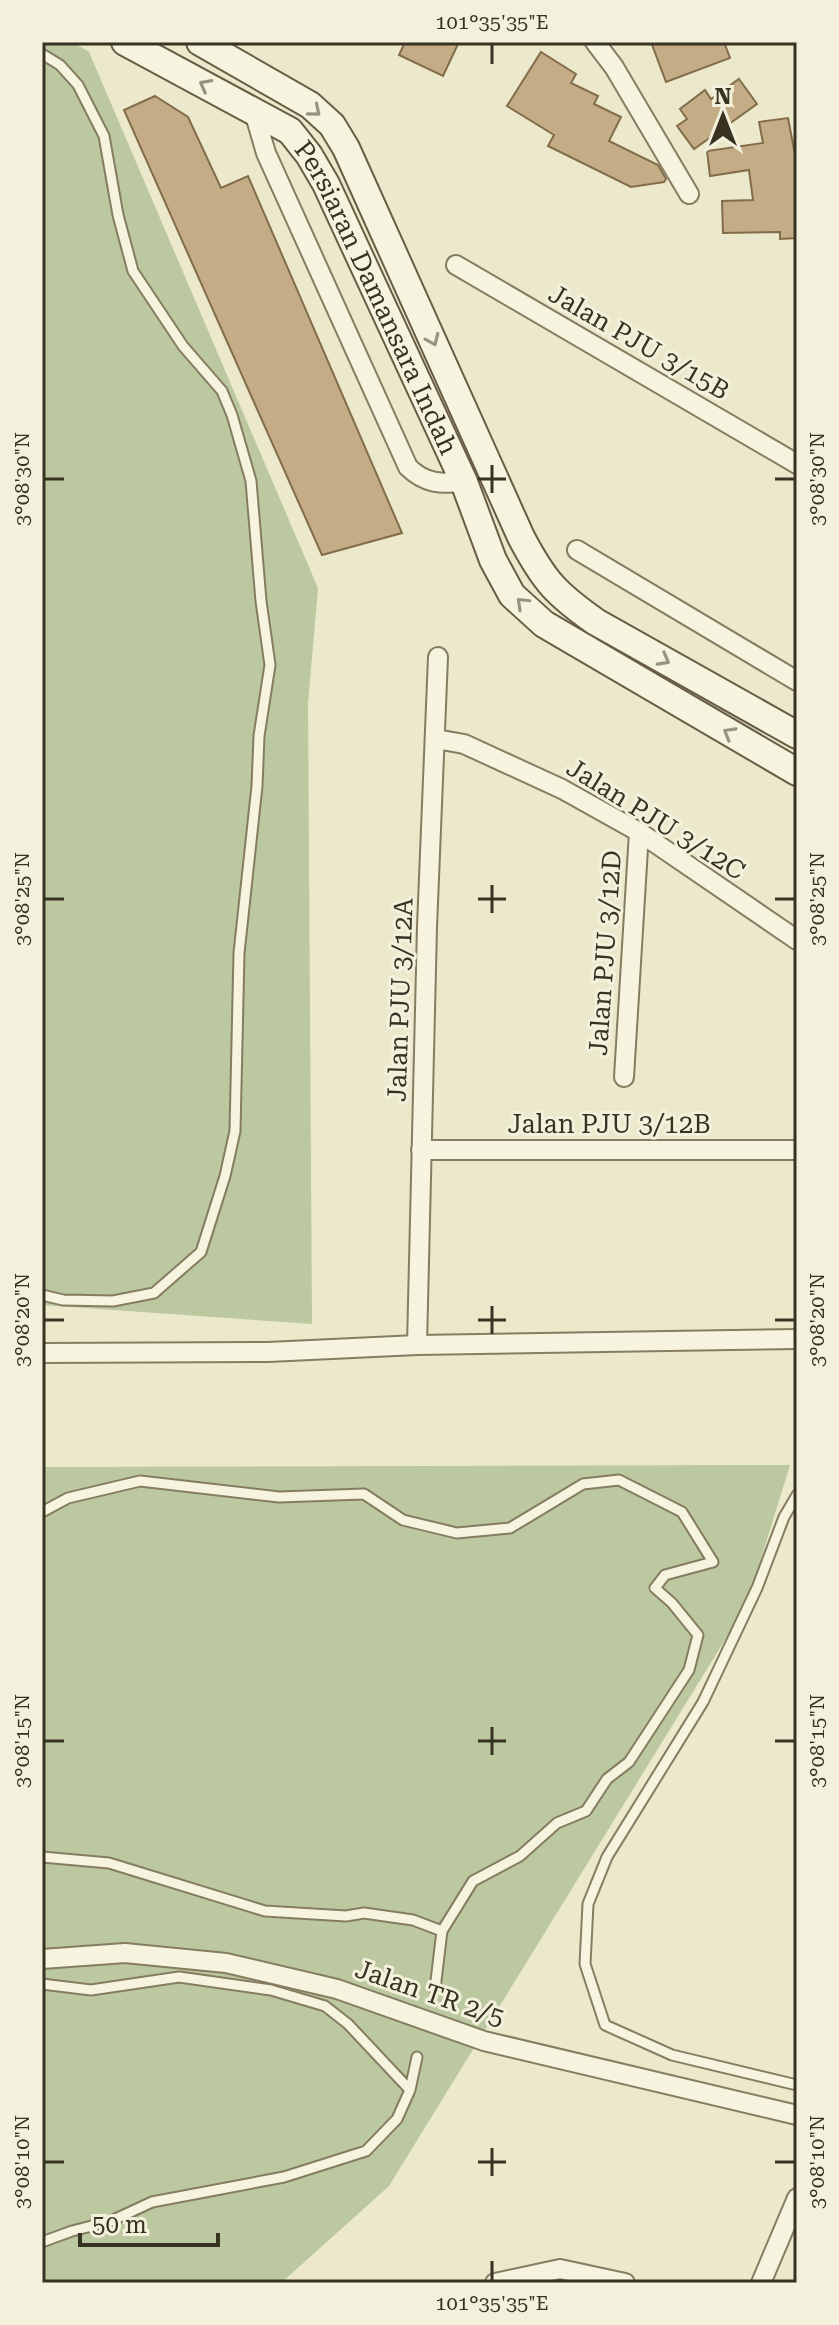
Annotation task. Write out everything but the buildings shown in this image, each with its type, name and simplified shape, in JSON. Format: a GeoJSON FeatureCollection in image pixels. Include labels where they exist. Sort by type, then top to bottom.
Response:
{"type":"FeatureCollection","features":[{"type":"Feature","properties":{"kind":"main road","name":"Persiaran Damansara Indah"},"geometry":{"type":"LineString","coordinates":[[125,42],[290,131],[309,155],[326,184],[464,482],[493,560],[512,595],[544,624],[797,772]]}},
{"type":"Feature","properties":{"kind":"main road","name":"Persiaran Damansara Indah"},"geometry":{"type":"LineString","coordinates":[[200,42],[310,105],[332,125],[346,148],[521,537],[541,575],[566,601],[596,622],[797,735]]}},
{"type":"Feature","properties":{"kind":"street"},"geometry":{"type":"LineString","coordinates":[[595,42],[614,67],[689,194]]}},
{"type":"Feature","properties":{"kind":"street"},"geometry":{"type":"LineString","coordinates":[[254,112],[266,153],[408,467],[420,479],[433,483],[464,482]]}},
{"type":"Feature","properties":{"kind":"street","name":"Jalan PJU 3/15B"},"geometry":{"type":"LineString","coordinates":[[456,265],[797,464]]}},
{"type":"Feature","properties":{"kind":"street"},"geometry":{"type":"LineString","coordinates":[[577,550],[797,681]]}},
{"type":"Feature","properties":{"kind":"street","name":"Jalan PJU 3/12A"},"geometry":{"type":"LineString","coordinates":[[417,1345],[427,927],[438,657]]}},
{"type":"Feature","properties":{"kind":"street","name":"Jalan PJU 3/12C"},"geometry":{"type":"LineString","coordinates":[[436,739],[464,744],[487,753],[562,789],[639,832],[797,940]]}},
{"type":"Feature","properties":{"kind":"street","name":"Jalan PJU 3/12D"},"geometry":{"type":"LineString","coordinates":[[624,1077],[639,832]]}},
{"type":"Feature","properties":{"kind":"street","name":"Jalan PJU 3/12B"},"geometry":{"type":"LineString","coordinates":[[421,1150],[797,1150]]}},
{"type":"Feature","properties":{"kind":"street"},"geometry":{"type":"LineString","coordinates":[[42,1353],[268,1352],[417,1345],[797,1339]]}},
{"type":"Feature","properties":{"kind":"street","name":"Jalan TR 2/5"},"geometry":{"type":"LineString","coordinates":[[42,1959],[125,1953],[226,1963],[337,1989],[484,2041],[797,2115]]}},
{"type":"Feature","properties":{"kind":"street"},"geometry":{"type":"LineString","coordinates":[[761,2283],[797,2198]]}},
{"type":"Feature","properties":{"kind":"street"},"geometry":{"type":"LineString","coordinates":[[495,2283],[560,2269],[625,2283]]}},
{"type":"Feature","properties":{"kind":"lane"},"geometry":{"type":"LineString","coordinates":[[42,54],[60,65],[78,85],[104,136],[118,215],[133,271],[183,346],[222,391],[232,415],[251,481],[270,665],[259,736],[257,786],[239,953],[235,1131],[225,1176],[201,1252],[154,1293],[113,1301],[63,1300],[42,1295]]}},
{"type":"Feature","properties":{"kind":"lane"},"geometry":{"type":"LineString","coordinates":[[42,1512],[68,1498],[140,1481],[279,1497],[364,1494],[403,1520],[457,1533],[510,1528],[583,1484],[619,1480],[682,1512],[713,1562],[665,1575],[655,1588],[672,1603],[698,1635],[689,1670],[629,1762],[607,1779],[586,1811],[557,1823],[520,1856],[473,1881],[442,1931],[435,1989]]}},
{"type":"Feature","properties":{"kind":"lane"},"geometry":{"type":"LineString","coordinates":[[797,1495],[784,1517],[757,1588],[703,1702],[607,1857],[588,1904],[585,1964],[605,2025],[672,2055],[797,2085]]}},
{"type":"Feature","properties":{"kind":"lane"},"geometry":{"type":"LineString","coordinates":[[42,1857],[109,1863],[265,1911],[346,1916],[364,1913],[413,1920],[442,1931]]}},
{"type":"Feature","properties":{"kind":"lane"},"geometry":{"type":"LineString","coordinates":[[42,1984],[91,1990],[179,1977],[271,1990],[325,2006],[348,2024],[410,2090]]}},
{"type":"Feature","properties":{"kind":"lane"},"geometry":{"type":"LineString","coordinates":[[42,2242],[111,2221],[152,2202],[284,2177],[366,2151],[397,2119],[410,2090],[417,2057]]}},
{"type":"Feature","properties":{"kind":"green space"},"geometry":{"type":"Polygon","coordinates":[[[42,42],[72,42],[89,52],[318,588],[308,703],[312,1324],[42,1305],[42,42]]]}},
{"type":"Feature","properties":{"kind":"green space"},"geometry":{"type":"Polygon","coordinates":[[[790,1465],[747,1604],[389,2186],[281,2283],[42,2283],[42,1467],[790,1465]]]}}]}
